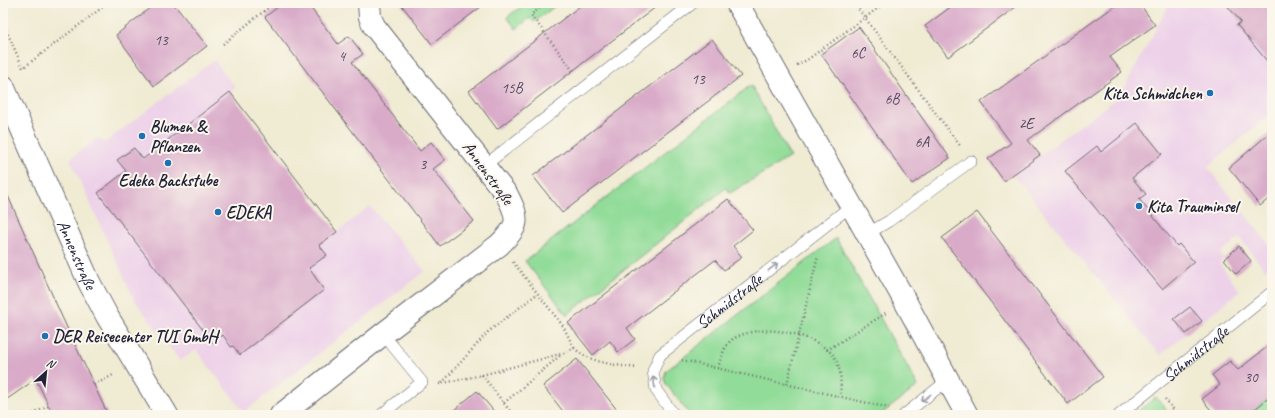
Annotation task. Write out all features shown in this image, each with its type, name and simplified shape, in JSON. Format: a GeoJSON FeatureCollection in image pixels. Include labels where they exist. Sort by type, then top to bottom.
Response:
{"type":"FeatureCollection","features":[{"type":"Feature","properties":{"kind":"street","name":"Annenstraße"},"geometry":{"type":"LineString","coordinates":[[282,415],[383,334],[499,246],[510,234],[516,224],[515,210],[507,195],[374,26],[370,17],[369,3]]}},
{"type":"Feature","properties":{"kind":"street"},"geometry":{"type":"LineString","coordinates":[[737,3],[905,300],[967,415]]}},
{"type":"Feature","properties":{"kind":"street","name":"Annenstraße"},"geometry":{"type":"LineString","coordinates":[[3,86],[89,282],[107,316],[167,415]]}},
{"type":"Feature","properties":{"kind":"lane"},"geometry":{"type":"LineString","coordinates":[[484,166],[693,3]]}},
{"type":"Feature","properties":{"kind":"lane"},"geometry":{"type":"LineString","coordinates":[[867,234],[889,221],[971,161]]}},
{"type":"Feature","properties":{"kind":"lane","name":"Schmidstraße"},"geometry":{"type":"LineString","coordinates":[[653,371],[660,355],[851,206]]}},
{"type":"Feature","properties":{"kind":"lane","name":"Schmidstraße"},"geometry":{"type":"LineString","coordinates":[[1119,415],[1272,292]]}},
{"type":"Feature","properties":{"kind":"lane"},"geometry":{"type":"LineString","coordinates":[[381,415],[422,382],[383,334]]}},
{"type":"Feature","properties":{"kind":"lane"},"geometry":{"type":"LineString","coordinates":[[653,371],[656,390],[674,415]]}},
{"type":"Feature","properties":{"kind":"lane"},"geometry":{"type":"LineString","coordinates":[[906,413],[948,380]]}},
{"type":"Feature","properties":{"kind":"path"},"geometry":{"type":"LineString","coordinates":[[3,23],[23,68],[108,3]]}},
{"type":"Feature","properties":{"kind":"path"},"geometry":{"type":"LineString","coordinates":[[146,3],[150,8]]}},
{"type":"Feature","properties":{"kind":"path"},"geometry":{"type":"LineString","coordinates":[[223,44],[274,3]]}},
{"type":"Feature","properties":{"kind":"path"},"geometry":{"type":"LineString","coordinates":[[546,3],[531,15],[585,87]]}},
{"type":"Feature","properties":{"kind":"path"},"geometry":{"type":"LineString","coordinates":[[854,3],[971,161]]}},
{"type":"Feature","properties":{"kind":"path"},"geometry":{"type":"LineString","coordinates":[[778,76],[807,60],[885,3]]}},
{"type":"Feature","properties":{"kind":"path"},"geometry":{"type":"LineString","coordinates":[[787,384],[824,227]]}},
{"type":"Feature","properties":{"kind":"path"},"geometry":{"type":"LineString","coordinates":[[499,246],[562,326],[574,348],[581,354],[612,365],[653,371]]}},
{"type":"Feature","properties":{"kind":"path"},"geometry":{"type":"LineString","coordinates":[[441,384],[488,332],[537,294]]}},
{"type":"Feature","properties":{"kind":"path"},"geometry":{"type":"LineString","coordinates":[[827,350],[905,300]]}},
{"type":"Feature","properties":{"kind":"path"},"geometry":{"type":"LineString","coordinates":[[718,368],[722,354],[732,340],[752,331],[776,331],[799,335],[819,343],[834,356],[842,377],[840,396]]}},
{"type":"Feature","properties":{"kind":"path"},"geometry":{"type":"LineString","coordinates":[[422,382],[441,384],[482,375],[564,353],[574,348]]}},
{"type":"Feature","properties":{"kind":"path"},"geometry":{"type":"LineString","coordinates":[[504,403],[564,353]]}},
{"type":"Feature","properties":{"kind":"path"},"geometry":{"type":"LineString","coordinates":[[660,355],[840,396],[906,413]]}},
{"type":"Feature","properties":{"kind":"path"},"geometry":{"type":"LineString","coordinates":[[482,375],[513,415]]}},
{"type":"Feature","properties":{"kind":"path"},"geometry":{"type":"LineString","coordinates":[[30,415],[49,406]]}},
{"type":"Feature","properties":{"kind":"shaded area","name":"Kita Trauminsel"},"geometry":{"type":"Polygon","coordinates":[[[1170,3],[1272,3],[1272,113],[1207,167],[1272,248],[1272,264],[1265,270],[1240,238],[1220,253],[1224,259],[1219,263],[1240,291],[1160,355],[1013,175],[1119,97],[1170,3]]]}},
{"type":"Feature","properties":{"kind":"shaded area"},"geometry":{"type":"Polygon","coordinates":[[[214,60],[236,88],[230,92],[337,232],[370,206],[425,271],[244,412],[196,350],[180,361],[135,301],[70,159],[98,137],[104,143],[214,60]]]}},
{"type":"Feature","properties":{"kind":"green space"},"geometry":{"type":"Polygon","coordinates":[[[518,3],[559,3],[534,22],[530,18],[516,29],[507,17],[521,7],[518,3]]]}},
{"type":"Feature","properties":{"kind":"green space"},"geometry":{"type":"Polygon","coordinates":[[[751,85],[790,157],[730,193],[726,188],[567,315],[525,261],[751,85]]]}},
{"type":"Feature","properties":{"kind":"green space"},"geometry":{"type":"Polygon","coordinates":[[[836,238],[918,386],[880,415],[690,415],[666,384],[664,378],[666,371],[836,238]]]}},
{"type":"Feature","properties":{"kind":"green space"},"geometry":{"type":"Polygon","coordinates":[[[1272,395],[1272,415],[1248,415],[1272,395]]]}},
{"type":"Feature","properties":{"kind":"green space"},"geometry":{"type":"Polygon","coordinates":[[[1156,397],[1171,415],[1133,415],[1156,397]]]}},
{"type":"Feature","properties":{"kind":"building"},"geometry":{"type":"Polygon","coordinates":[[[156,3],[173,3],[207,46],[154,86],[116,35],[156,3]]]}},
{"type":"Feature","properties":{"kind":"building"},"geometry":{"type":"Polygon","coordinates":[[[283,3],[307,3],[338,44],[349,36],[363,54],[352,62],[420,151],[431,142],[445,160],[433,169],[474,221],[440,246],[265,17],[283,3]]]}},
{"type":"Feature","properties":{"kind":"building"},"geometry":{"type":"Polygon","coordinates":[[[400,3],[486,3],[432,44],[400,3]]]}},
{"type":"Feature","properties":{"kind":"building"},"geometry":{"type":"Polygon","coordinates":[[[584,3],[661,3],[497,129],[469,91],[584,3]]]}},
{"type":"Feature","properties":{"kind":"building"},"geometry":{"type":"Polygon","coordinates":[[[956,3],[1021,3],[948,57],[925,26],[956,3]]]}},
{"type":"Feature","properties":{"kind":"building"},"geometry":{"type":"Polygon","coordinates":[[[1119,3],[1139,3],[1155,25],[1110,57],[1122,72],[1028,140],[1040,155],[1004,181],[988,159],[1011,143],[981,102],[1119,3]]]}},
{"type":"Feature","properties":{"kind":"building"},"geometry":{"type":"Polygon","coordinates":[[[1225,3],[1272,3],[1272,67],[1237,25],[1241,22],[1225,3]]]}},
{"type":"Feature","properties":{"kind":"building"},"geometry":{"type":"Polygon","coordinates":[[[859,27],[950,158],[912,184],[821,54],[859,27]]]}},
{"type":"Feature","properties":{"kind":"building"},"geometry":{"type":"Polygon","coordinates":[[[712,39],[741,76],[562,213],[533,176],[712,39]]]}},
{"type":"Feature","properties":{"kind":"building","name":"EDEKA"},"geometry":{"type":"Polygon","coordinates":[[[230,92],[337,232],[319,245],[327,255],[309,268],[324,290],[240,355],[233,346],[231,347],[223,335],[213,343],[98,193],[126,171],[117,160],[134,148],[143,159],[230,92]]]}},
{"type":"Feature","properties":{"kind":"building"},"geometry":{"type":"Polygon","coordinates":[[[1137,123],[1162,154],[1132,178],[1146,194],[1139,199],[1177,246],[1179,244],[1194,262],[1162,289],[1065,171],[1097,146],[1101,152],[1137,123]]]}},
{"type":"Feature","properties":{"kind":"building"},"geometry":{"type":"Polygon","coordinates":[[[1272,131],[1272,196],[1260,206],[1229,168],[1272,131]]]}},
{"type":"Feature","properties":{"kind":"building"},"geometry":{"type":"Polygon","coordinates":[[[3,185],[108,415],[53,415],[36,379],[3,402],[3,185]]]}},
{"type":"Feature","properties":{"kind":"building"},"geometry":{"type":"Polygon","coordinates":[[[728,199],[753,230],[733,246],[742,257],[724,270],[715,260],[627,328],[635,339],[618,352],[610,341],[593,355],[568,323],[728,199]]]}},
{"type":"Feature","properties":{"kind":"building"},"geometry":{"type":"Polygon","coordinates":[[[977,212],[1103,377],[1068,404],[942,238],[977,212]]]}},
{"type":"Feature","properties":{"kind":"building"},"geometry":{"type":"Polygon","coordinates":[[[1239,246],[1251,261],[1236,274],[1224,259],[1239,246]]]}},
{"type":"Feature","properties":{"kind":"building"},"geometry":{"type":"Polygon","coordinates":[[[1190,307],[1202,321],[1186,334],[1174,319],[1190,307]]]}},
{"type":"Feature","properties":{"kind":"building"},"geometry":{"type":"Polygon","coordinates":[[[1272,343],[1272,395],[1248,415],[1215,415],[1202,399],[1220,385],[1212,375],[1230,361],[1238,370],[1272,343]]]}},
{"type":"Feature","properties":{"kind":"building"},"geometry":{"type":"Polygon","coordinates":[[[577,359],[621,415],[566,415],[543,386],[577,359]]]}},
{"type":"Feature","properties":{"kind":"building"},"geometry":{"type":"Polygon","coordinates":[[[477,391],[497,415],[448,415],[477,391]]]}},
{"type":"Feature","properties":{"kind":"place","name":"Kita Schmidchen"},"geometry":{"type":"Point","coordinates":[1210,93]}},
{"type":"Feature","properties":{"kind":"place","name":"Blumen & Pflanzen"},"geometry":{"type":"Point","coordinates":[142,136]}},
{"type":"Feature","properties":{"kind":"place","name":"Edeka Backstube"},"geometry":{"type":"Point","coordinates":[168,163]}},
{"type":"Feature","properties":{"kind":"place","name":"Kita Trauminsel"},"geometry":{"type":"Point","coordinates":[1139,206]}},
{"type":"Feature","properties":{"kind":"place","name":"EDEKA"},"geometry":{"type":"Point","coordinates":[218,212]}},
{"type":"Feature","properties":{"kind":"place","name":"DER Reisecenter TUI GmbH"},"geometry":{"type":"Point","coordinates":[45,336]}}]}
